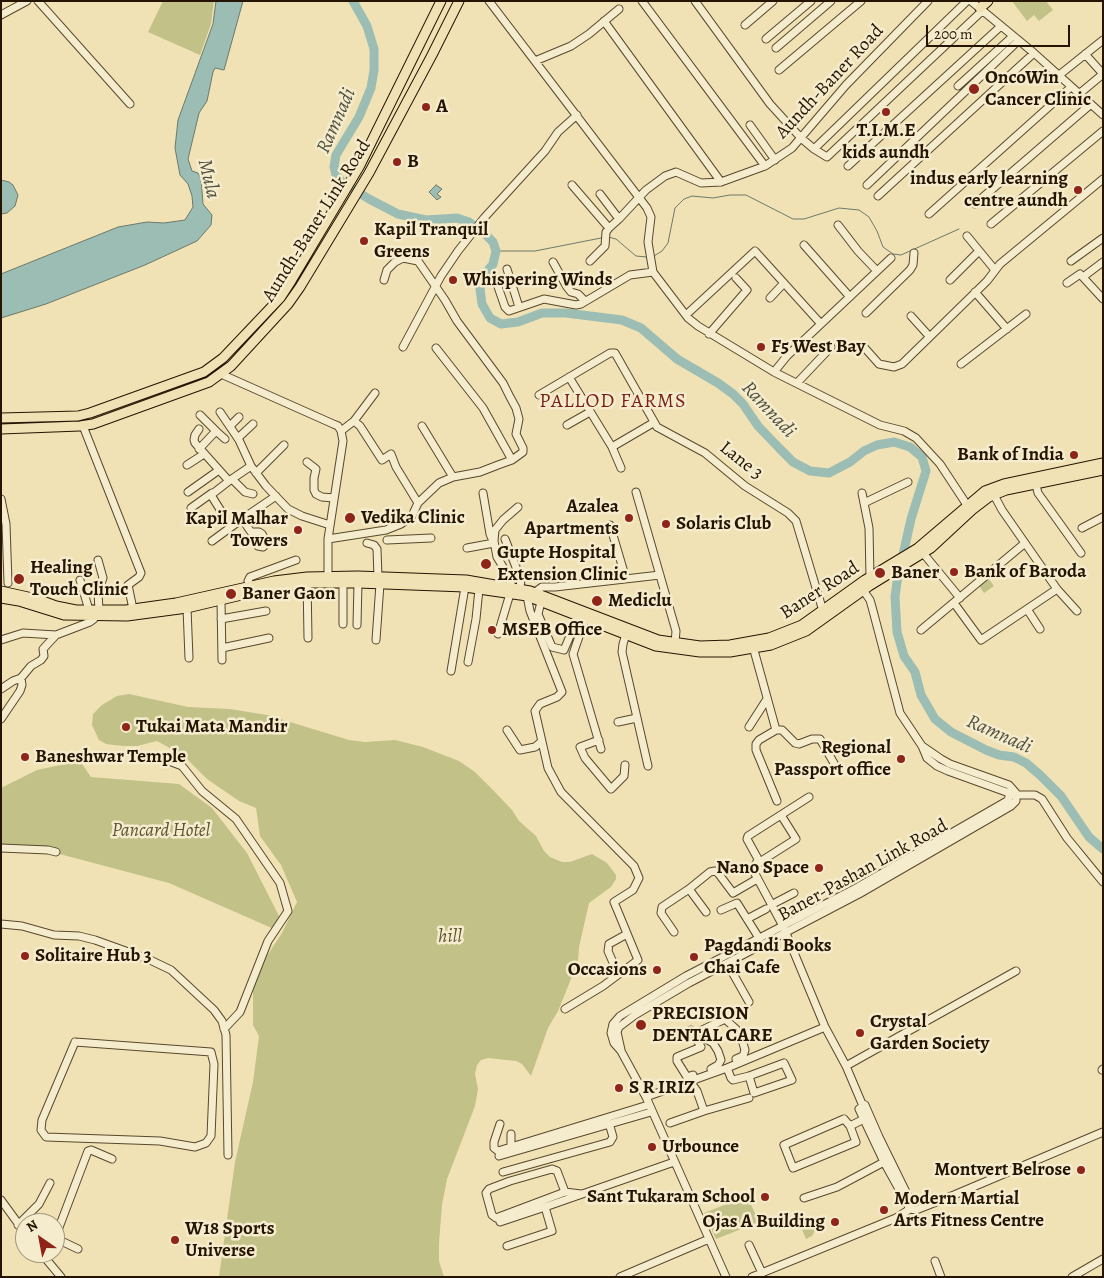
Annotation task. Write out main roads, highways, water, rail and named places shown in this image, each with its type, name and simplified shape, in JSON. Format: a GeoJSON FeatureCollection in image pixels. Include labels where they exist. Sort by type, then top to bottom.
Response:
{"type":"FeatureCollection","features":[{"type":"Feature","properties":{"kind":"main road","name":"Aundh-Baner Link Road"},"geometry":{"type":"LineString","coordinates":[[1,418],[62,417],[90,413],[204,372],[215,366],[280,298],[359,167],[442,1]]}},
{"type":"Feature","properties":{"kind":"main road","name":"Aundh-Baner Link Road"},"geometry":{"type":"LineString","coordinates":[[1,429],[83,426],[106,420],[209,382],[221,374],[288,304],[369,173],[459,1]]}},
{"type":"Feature","properties":{"kind":"main road"},"geometry":{"type":"LineString","coordinates":[[981,9],[988,1]]}},
{"type":"Feature","properties":{"kind":"main road"},"geometry":{"type":"LineString","coordinates":[[416,51],[432,55]]}},
{"type":"Feature","properties":{"kind":"main road"},"geometry":{"type":"LineString","coordinates":[[215,366],[221,374]]}},
{"type":"Feature","properties":{"kind":"main road"},"geometry":{"type":"LineString","coordinates":[[920,552],[967,505],[995,487],[1023,484],[1102,469]]}},
{"type":"Feature","properties":{"kind":"main road"},"geometry":{"type":"LineString","coordinates":[[891,570],[920,552],[981,502],[994,495],[1023,484],[1036,485],[1102,469]]}},
{"type":"Feature","properties":{"kind":"main road","name":"Baner Road"},"geometry":{"type":"LineString","coordinates":[[522,592],[650,638],[675,643],[717,646],[752,645],[791,631],[870,578],[891,570]]}},
{"type":"Feature","properties":{"kind":"main road","name":"Baner Road"},"geometry":{"type":"LineString","coordinates":[[522,592],[541,602],[648,644],[674,650],[717,653],[784,640],[806,631],[891,570]]}},
{"type":"Feature","properties":{"kind":"main road"},"geometry":{"type":"LineString","coordinates":[[328,579],[343,583],[466,580],[522,592]]}},
{"type":"Feature","properties":{"kind":"main road"},"geometry":{"type":"LineString","coordinates":[[6,594],[64,615],[176,604],[279,580],[379,581],[522,592]]}},
{"type":"Feature","properties":{"kind":"main road"},"geometry":{"type":"LineString","coordinates":[[94,611],[138,615],[187,608],[221,602],[307,580]]}},
{"type":"Feature","properties":{"kind":"water"},"geometry":{"type":"Polygon","coordinates":[[[216,1],[243,1],[224,70],[215,68],[213,72],[207,101],[199,113],[188,159],[192,171],[198,173],[201,178],[203,204],[212,215],[211,225],[197,241],[145,265],[46,304],[1,318],[1,274],[118,227],[147,222],[164,223],[185,220],[193,207],[188,184],[180,175],[175,148],[178,120],[213,24],[216,1]]]}},
{"type":"Feature","properties":{"kind":"water"},"geometry":{"type":"Polygon","coordinates":[[[1,180],[13,185],[18,195],[15,206],[7,213],[1,214],[1,180]]]}},
{"type":"Feature","properties":{"kind":"water"},"geometry":{"type":"Polygon","coordinates":[[[436,185],[442,189],[437,194],[441,197],[437,200],[429,192],[436,185]]]}},
{"type":"Feature","properties":{"kind":"waterway","name":"Ramnadi"},"geometry":{"type":"LineString","coordinates":[[353,1],[367,26],[374,49],[374,70],[371,88],[359,117],[336,155],[334,167],[336,175],[342,182],[398,214],[426,220],[457,218],[469,222],[486,235],[493,242],[496,251],[493,264],[486,273],[480,289],[482,304],[490,318],[501,324],[518,322],[542,313],[566,313],[622,320],[641,328],[677,359],[733,394],[743,404],[758,426],[793,462],[810,471],[829,473],[850,462],[864,451],[877,445],[894,442],[910,447],[922,457],[926,471],[911,519],[895,597],[897,632],[904,656],[915,672],[921,695],[935,719],[951,732],[986,750],[999,755],[1014,757],[1026,763],[1061,796],[1089,837],[1103,849]]}},
{"type":"Feature","properties":{"kind":"waterway"},"geometry":{"type":"LineString","coordinates":[[654,256],[662,251],[668,243],[675,208],[684,199],[692,196],[713,198],[746,195],[793,219],[804,219],[839,208],[859,210],[869,217],[883,247],[893,254],[901,255],[959,229]]}},
{"type":"Feature","properties":{"kind":"waterway"},"geometry":{"type":"LineString","coordinates":[[608,237],[616,239],[636,256],[647,257]]}},
{"type":"Feature","properties":{"kind":"waterway"},"geometry":{"type":"LineString","coordinates":[[496,251],[535,251],[601,238]]}},
{"type":"Feature","properties":{"kind":"place","name":"OncoWin Cancer Clinic"},"geometry":{"type":"Point","coordinates":[974,89]}},
{"type":"Feature","properties":{"kind":"place","name":"A"},"geometry":{"type":"Point","coordinates":[426,107]}},
{"type":"Feature","properties":{"kind":"place","name":"T.I.M.E kids aundh"},"geometry":{"type":"Point","coordinates":[886,112]}},
{"type":"Feature","properties":{"kind":"place","name":"B"},"geometry":{"type":"Point","coordinates":[397,162]}},
{"type":"Feature","properties":{"kind":"place","name":"indus early learning centre aundh"},"geometry":{"type":"Point","coordinates":[1078,190]}},
{"type":"Feature","properties":{"kind":"place","name":"Kapil Tranquil Greens"},"geometry":{"type":"Point","coordinates":[364,241]}},
{"type":"Feature","properties":{"kind":"place","name":"Whispering Winds"},"geometry":{"type":"Point","coordinates":[453,280]}},
{"type":"Feature","properties":{"kind":"place","name":"F5 West Bay"},"geometry":{"type":"Point","coordinates":[761,347]}},
{"type":"Feature","properties":{"kind":"place","name":"Bank of India"},"geometry":{"type":"Point","coordinates":[1074,455]}},
{"type":"Feature","properties":{"kind":"place","name":"Vedika Clinic"},"geometry":{"type":"Point","coordinates":[350,518]}},
{"type":"Feature","properties":{"kind":"place","name":"Azalea Apartments"},"geometry":{"type":"Point","coordinates":[629,518]}},
{"type":"Feature","properties":{"kind":"place","name":"Solaris Club"},"geometry":{"type":"Point","coordinates":[666,524]}},
{"type":"Feature","properties":{"kind":"place","name":"Kapil Malhar Towers"},"geometry":{"type":"Point","coordinates":[298,530]}},
{"type":"Feature","properties":{"kind":"place","name":"Gupte Hospital Extension Clinic"},"geometry":{"type":"Point","coordinates":[486,564]}},
{"type":"Feature","properties":{"kind":"place","name":"Bank of Baroda"},"geometry":{"type":"Point","coordinates":[954,572]}},
{"type":"Feature","properties":{"kind":"place","name":"Baner"},"geometry":{"type":"Point","coordinates":[880,573]}},
{"type":"Feature","properties":{"kind":"place","name":"Healing Touch Clinic"},"geometry":{"type":"Point","coordinates":[19,579]}},
{"type":"Feature","properties":{"kind":"place","name":"Baner Gaon"},"geometry":{"type":"Point","coordinates":[231,594]}},
{"type":"Feature","properties":{"kind":"place","name":"Mediclu"},"geometry":{"type":"Point","coordinates":[597,601]}},
{"type":"Feature","properties":{"kind":"place","name":"MSEB Office"},"geometry":{"type":"Point","coordinates":[492,630]}},
{"type":"Feature","properties":{"kind":"place","name":"Tukai Mata Mandir"},"geometry":{"type":"Point","coordinates":[126,727]}},
{"type":"Feature","properties":{"kind":"place","name":"Baneshwar Temple"},"geometry":{"type":"Point","coordinates":[25,757]}},
{"type":"Feature","properties":{"kind":"place","name":"Regional Passport office"},"geometry":{"type":"Point","coordinates":[901,759]}},
{"type":"Feature","properties":{"kind":"place","name":"Nano Space"},"geometry":{"type":"Point","coordinates":[819,868]}},
{"type":"Feature","properties":{"kind":"place","name":"Solitaire Hub 3"},"geometry":{"type":"Point","coordinates":[25,956]}},
{"type":"Feature","properties":{"kind":"place","name":"Pagdandi Books Chai Cafe"},"geometry":{"type":"Point","coordinates":[694,957]}},
{"type":"Feature","properties":{"kind":"place","name":"Occasions"},"geometry":{"type":"Point","coordinates":[657,970]}},
{"type":"Feature","properties":{"kind":"place","name":"PRECISION DENTAL CARE"},"geometry":{"type":"Point","coordinates":[641,1025]}},
{"type":"Feature","properties":{"kind":"place","name":"Crystal Garden Society"},"geometry":{"type":"Point","coordinates":[860,1033]}},
{"type":"Feature","properties":{"kind":"place","name":"S R IRIZ"},"geometry":{"type":"Point","coordinates":[619,1088]}},
{"type":"Feature","properties":{"kind":"place","name":"Urbounce"},"geometry":{"type":"Point","coordinates":[652,1147]}},
{"type":"Feature","properties":{"kind":"place","name":"Montvert Belrose"},"geometry":{"type":"Point","coordinates":[1081,1170]}},
{"type":"Feature","properties":{"kind":"place","name":"Sant Tukaram School"},"geometry":{"type":"Point","coordinates":[765,1197]}},
{"type":"Feature","properties":{"kind":"place","name":"Modern Martial Arts Fitness Centre"},"geometry":{"type":"Point","coordinates":[884,1210]}},
{"type":"Feature","properties":{"kind":"place","name":"Ojas A Building"},"geometry":{"type":"Point","coordinates":[835,1222]}},
{"type":"Feature","properties":{"kind":"place","name":"W18 Sports Universe"},"geometry":{"type":"Point","coordinates":[175,1240]}},
{"type":"Feature","properties":{"kind":"district","name":"PALLOD FARMS"},"geometry":{"type":"Point","coordinates":[613,402]}},
{"type":"Feature","properties":{"kind":"water label","name":"Mula"},"geometry":{"type":"Point","coordinates":[208,179]}},
{"type":"Feature","properties":{"kind":"park label","name":"Pancard Hotel"},"geometry":{"type":"Point","coordinates":[161,831]}},
{"type":"Feature","properties":{"kind":"park label","name":"hill"},"geometry":{"type":"Point","coordinates":[450,937]}}]}
